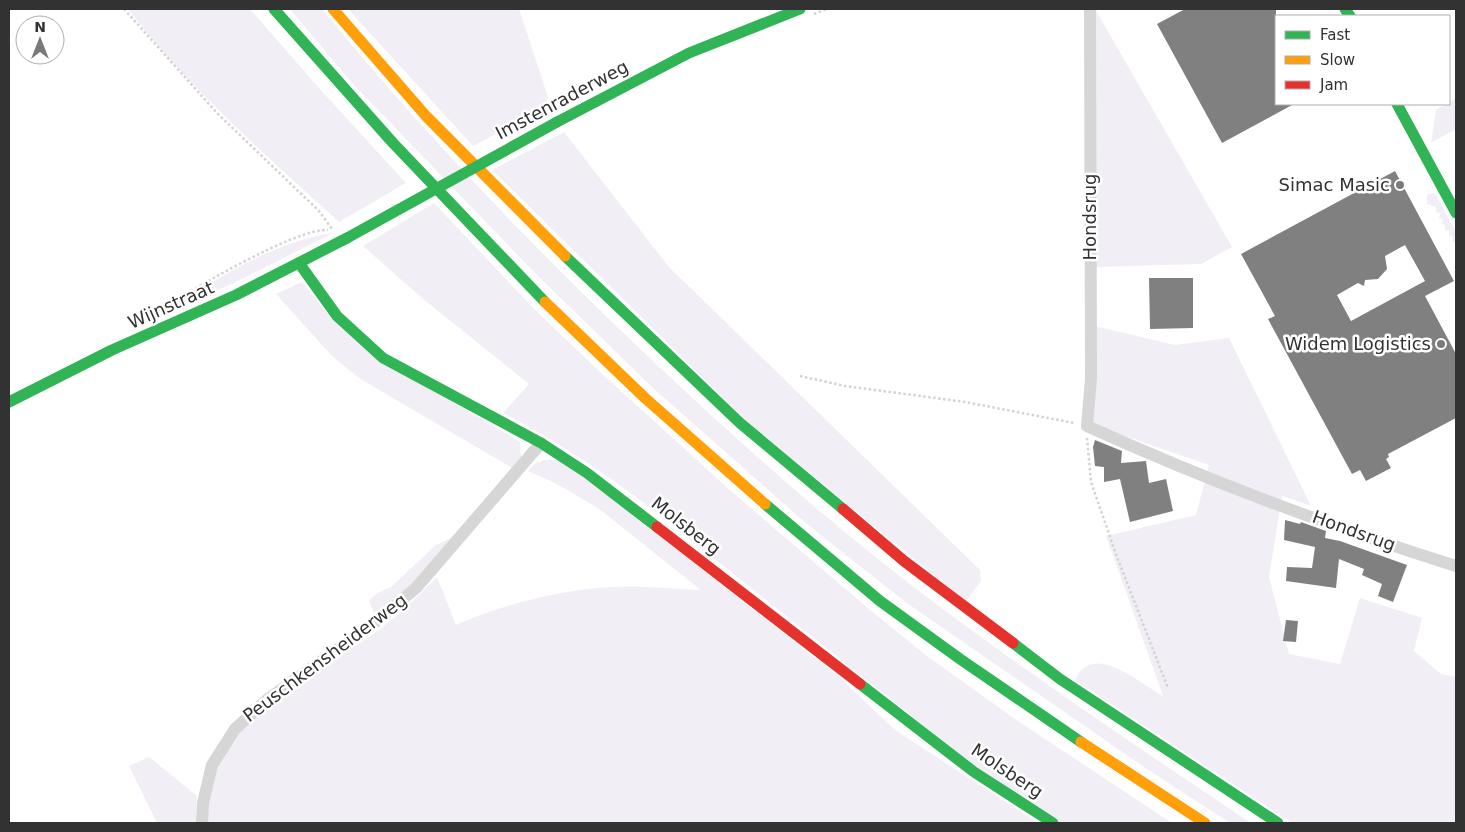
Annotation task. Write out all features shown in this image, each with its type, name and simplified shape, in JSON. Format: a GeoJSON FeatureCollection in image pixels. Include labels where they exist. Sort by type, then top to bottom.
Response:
{"type":"FeatureCollection","features":[{"type":"Feature","properties":{"kind":"main road"},"geometry":{"type":"LineString","coordinates":[[274,9],[400,153],[535,292],[710,458],[879,600],[1039,714],[1205,823]]}},
{"type":"Feature","properties":{"kind":"main road"},"geometry":{"type":"LineString","coordinates":[[333,9],[426,116],[580,271],[747,429],[904,561],[1060,679],[1278,823]]}},
{"type":"Feature","properties":{"kind":"main road","name":"Imstenraderweg"},"geometry":{"type":"LineString","coordinates":[[347,238],[557,122],[689,53],[800,9]]}},
{"type":"Feature","properties":{"kind":"main road"},"geometry":{"type":"LineString","coordinates":[[1398,105],[1456,213]]}},
{"type":"Feature","properties":{"kind":"main road","name":"Wijnstraat"},"geometry":{"type":"LineString","coordinates":[[9,402],[66,372],[236,295],[347,238]]}},
{"type":"Feature","properties":{"kind":"main road","name":"Molsberg"},"geometry":{"type":"LineString","coordinates":[[299,263],[337,316],[383,358],[541,443],[615,493],[974,772],[1053,823]]}},
{"type":"Feature","properties":{"kind":"street","name":"Hondsrug"},"geometry":{"type":"LineString","coordinates":[[1090,9],[1091,379],[1087,426],[1196,473],[1409,551],[1456,566]]}},
{"type":"Feature","properties":{"kind":"street","name":"Peuschkensheiderweg"},"geometry":{"type":"LineString","coordinates":[[202,823],[203,803],[212,765],[235,729],[268,699],[372,625],[416,588],[541,443]]}},
{"type":"Feature","properties":{"kind":"path","name":"Wijnstraat"},"geometry":{"type":"LineString","coordinates":[[124,9],[217,113],[319,211],[333,230],[312,231],[258,256],[191,291],[151,316]]}},
{"type":"Feature","properties":{"kind":"path"},"geometry":{"type":"LineString","coordinates":[[800,376],[845,386],[965,402],[1087,426],[1091,482],[1117,557],[1168,688]]}},
{"type":"Feature","properties":{"kind":"shaded area"},"geometry":{"type":"Polygon","coordinates":[[[128,9],[250,9],[406,183],[339,222],[256,146],[202,93],[151,38],[128,9]]]}},
{"type":"Feature","properties":{"kind":"shaded area"},"geometry":{"type":"Polygon","coordinates":[[[290,9],[322,9],[441,147],[524,235],[687,393],[817,509],[919,591],[1042,681],[1251,823],[1230,823],[1144,767],[908,604],[808,525],[653,388],[534,272],[351,82],[290,9]]]}},
{"type":"Feature","properties":{"kind":"shaded area"},"geometry":{"type":"Polygon","coordinates":[[[348,9],[519,9],[548,97],[543,110],[473,146],[348,9]]]}},
{"type":"Feature","properties":{"kind":"shaded area"},"geometry":{"type":"Polygon","coordinates":[[[1095,9],[1232,247],[1201,264],[1096,267],[1095,9]]]}},
{"type":"Feature","properties":{"kind":"shaded area"},"geometry":{"type":"Polygon","coordinates":[[[1456,98],[1456,129],[1431,143],[1436,110],[1444,105],[1450,105],[1450,102],[1456,98]]]}},
{"type":"Feature","properties":{"kind":"shaded area"},"geometry":{"type":"Polygon","coordinates":[[[564,132],[669,267],[980,570],[981,581],[966,601],[753,427],[492,170],[564,132]]]}},
{"type":"Feature","properties":{"kind":"shaded area"},"geometry":{"type":"Polygon","coordinates":[[[1433,193],[1436,195],[1456,232],[1456,243],[1452,241],[1453,237],[1449,236],[1449,231],[1445,230],[1445,225],[1442,224],[1443,219],[1439,218],[1440,213],[1436,212],[1436,207],[1427,204],[1427,195],[1433,193]]]}},
{"type":"Feature","properties":{"kind":"shaded area"},"geometry":{"type":"Polygon","coordinates":[[[434,203],[535,310],[600,372],[732,492],[870,610],[927,656],[1015,719],[1172,823],[1062,823],[988,777],[652,509],[561,446],[503,413],[529,384],[422,298],[363,246],[434,203]]]}},
{"type":"Feature","properties":{"kind":"shaded area"},"geometry":{"type":"Polygon","coordinates":[[[333,233],[238,281],[169,312],[226,274],[269,252],[312,237],[333,233]]]}},
{"type":"Feature","properties":{"kind":"shaded area"},"geometry":{"type":"Polygon","coordinates":[[[302,282],[329,315],[446,398],[520,442],[521,457],[514,469],[359,378],[331,355],[276,294],[302,282]]]}},
{"type":"Feature","properties":{"kind":"shaded area"},"geometry":{"type":"Polygon","coordinates":[[[1090,325],[1175,345],[1229,338],[1311,506],[1282,496],[1269,577],[1289,654],[1340,664],[1360,598],[1422,618],[1414,651],[1441,674],[1456,677],[1456,823],[1292,823],[1075,680],[1083,669],[1093,664],[1105,664],[1130,675],[1163,696],[1106,536],[1196,515],[1209,465],[1090,424],[1090,325]]]}},
{"type":"Feature","properties":{"kind":"shaded area"},"geometry":{"type":"Polygon","coordinates":[[[544,460],[562,460],[839,677],[895,730],[1038,823],[207,823],[212,786],[224,755],[242,729],[265,707],[291,687],[385,625],[437,577],[456,625],[491,611],[532,599],[594,588],[646,587],[701,590],[598,508],[555,483],[528,471],[534,464],[544,460]]]}},
{"type":"Feature","properties":{"kind":"shaded area"},"geometry":{"type":"Polygon","coordinates":[[[459,534],[428,570],[376,617],[369,601],[376,594],[390,588],[436,545],[459,534]]]}},
{"type":"Feature","properties":{"kind":"shaded area"},"geometry":{"type":"Polygon","coordinates":[[[149,757],[197,796],[196,823],[157,823],[129,766],[149,757]]]}},
{"type":"Feature","properties":{"kind":"building"},"geometry":{"type":"Polygon","coordinates":[[[1185,9],[1276,9],[1275,105],[1292,105],[1222,143],[1157,24],[1185,9]]]}},
{"type":"Feature","properties":{"kind":"building"},"geometry":{"type":"Polygon","coordinates":[[[1395,171],[1454,281],[1425,296],[1456,354],[1456,418],[1388,454],[1389,457],[1386,459],[1391,468],[1366,481],[1360,470],[1352,474],[1268,319],[1275,316],[1241,254],[1395,171]],[[1405,245],[1385,256],[1387,269],[1378,279],[1365,280],[1364,286],[1358,283],[1337,295],[1351,321],[1425,281],[1405,245]]]}},
{"type":"Feature","properties":{"kind":"building"},"geometry":{"type":"Polygon","coordinates":[[[1149,278],[1193,278],[1193,328],[1150,329],[1149,278]]]}},
{"type":"Feature","properties":{"kind":"building"},"geometry":{"type":"Polygon","coordinates":[[[1095,440],[1122,451],[1121,463],[1146,461],[1149,483],[1166,479],[1173,511],[1130,522],[1120,479],[1104,482],[1104,467],[1095,466],[1093,447],[1095,440]]]}},
{"type":"Feature","properties":{"kind":"building"},"geometry":{"type":"Polygon","coordinates":[[[1285,520],[1300,524],[1301,522],[1326,531],[1325,538],[1340,541],[1407,565],[1393,602],[1378,596],[1382,584],[1362,575],[1364,569],[1339,559],[1336,588],[1286,581],[1287,567],[1312,568],[1315,547],[1284,540],[1285,520]]]}},
{"type":"Feature","properties":{"kind":"building"},"geometry":{"type":"Polygon","coordinates":[[[1286,620],[1298,621],[1296,642],[1283,641],[1286,620]]]}},
{"type":"Feature","properties":{"kind":"traffic: fast"},"geometry":{"type":"LineString","coordinates":[[274,9],[393,143],[545,302]]}},
{"type":"Feature","properties":{"kind":"traffic: fast"},"geometry":{"type":"LineString","coordinates":[[557,122],[689,53],[800,9]]}},
{"type":"Feature","properties":{"kind":"traffic: fast"},"geometry":{"type":"LineString","coordinates":[[1345,9],[1349,15]]}},
{"type":"Feature","properties":{"kind":"traffic: fast"},"geometry":{"type":"LineString","coordinates":[[1398,105],[1456,213]]}},
{"type":"Feature","properties":{"kind":"traffic: fast"},"geometry":{"type":"LineString","coordinates":[[347,238],[557,122]]}},
{"type":"Feature","properties":{"kind":"traffic: fast"},"geometry":{"type":"LineString","coordinates":[[9,402],[112,350],[236,295],[347,238]]}},
{"type":"Feature","properties":{"kind":"traffic: fast"},"geometry":{"type":"LineString","coordinates":[[565,256],[740,423],[843,509]]}},
{"type":"Feature","properties":{"kind":"traffic: fast"},"geometry":{"type":"LineString","coordinates":[[299,263],[337,316],[383,358],[541,443],[587,473],[657,527]]}},
{"type":"Feature","properties":{"kind":"traffic: fast"},"geometry":{"type":"LineString","coordinates":[[765,504],[880,601],[960,659],[1081,742]]}},
{"type":"Feature","properties":{"kind":"traffic: fast"},"geometry":{"type":"LineString","coordinates":[[1013,643],[1060,679],[1278,823]]}},
{"type":"Feature","properties":{"kind":"traffic: fast"},"geometry":{"type":"LineString","coordinates":[[860,684],[974,772],[1053,823]]}},
{"type":"Feature","properties":{"kind":"traffic: slow"},"geometry":{"type":"LineString","coordinates":[[333,9],[426,116],[565,256]]}},
{"type":"Feature","properties":{"kind":"traffic: slow"},"geometry":{"type":"LineString","coordinates":[[545,302],[645,398],[765,504]]}},
{"type":"Feature","properties":{"kind":"traffic: slow"},"geometry":{"type":"LineString","coordinates":[[1081,742],[1205,823]]}},
{"type":"Feature","properties":{"kind":"traffic: jam"},"geometry":{"type":"LineString","coordinates":[[843,509],[904,561],[1013,643]]}},
{"type":"Feature","properties":{"kind":"traffic: jam"},"geometry":{"type":"LineString","coordinates":[[657,527],[860,684]]}},
{"type":"Feature","properties":{"kind":"place","name":"Simac Masic"},"geometry":{"type":"Point","coordinates":[1400,185]}},
{"type":"Feature","properties":{"kind":"place","name":"Widem Logistics"},"geometry":{"type":"Point","coordinates":[1441,344]}}]}
